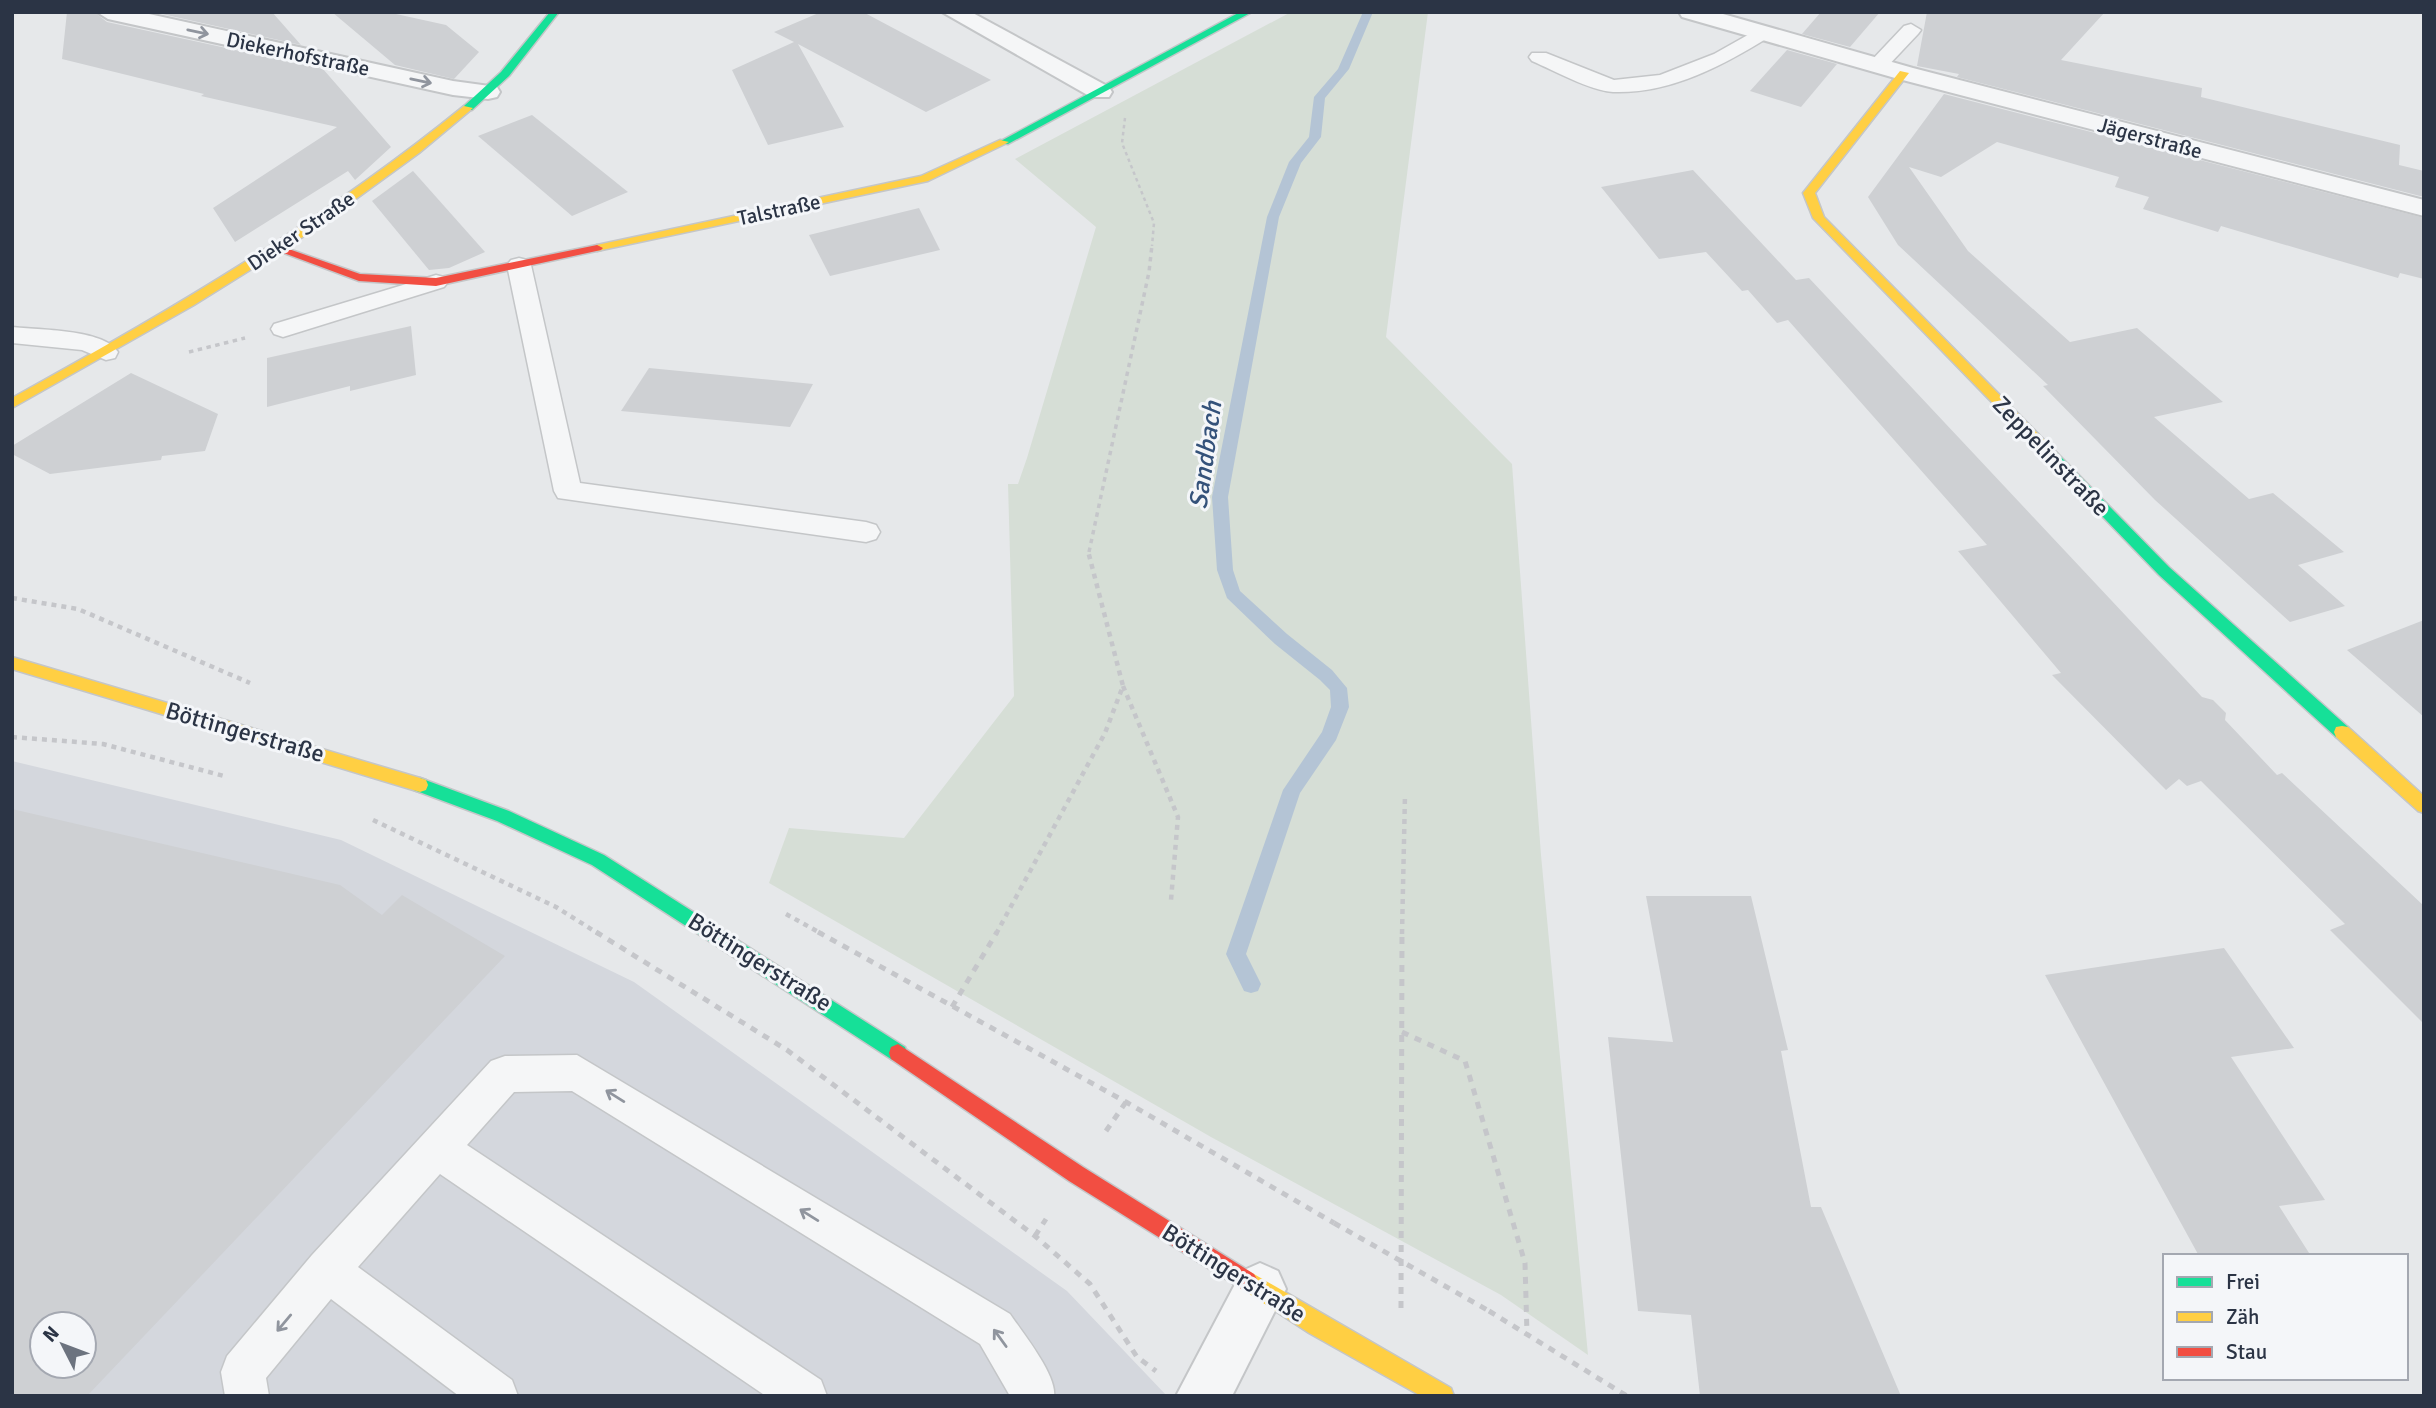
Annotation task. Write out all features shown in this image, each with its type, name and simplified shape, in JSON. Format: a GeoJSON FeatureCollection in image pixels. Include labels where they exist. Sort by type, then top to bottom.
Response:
{"type":"FeatureCollection","features":[{"type":"Feature","properties":{"kind":"street","name":"Diekerhofstraße"},"geometry":{"type":"LineString","coordinates":[[108,12],[453,88],[488,92]]}},
{"type":"Feature","properties":{"kind":"street","name":"Dieker Straße"},"geometry":{"type":"LineString","coordinates":[[12,404],[106,352],[279,249],[392,168],[488,92],[555,12]]}},
{"type":"Feature","properties":{"kind":"street"},"geometry":{"type":"LineString","coordinates":[[953,12],[1100,92]]}},
{"type":"Feature","properties":{"kind":"street","name":"Talstraße"},"geometry":{"type":"LineString","coordinates":[[279,249],[359,277],[436,282],[924,179],[975,158],[1248,12]]}},
{"type":"Feature","properties":{"kind":"street","name":"Jägerstraße"},"geometry":{"type":"LineString","coordinates":[[1690,12],[1904,74],[2424,208]]}},
{"type":"Feature","properties":{"kind":"street","name":"Zeppelinstraße"},"geometry":{"type":"LineString","coordinates":[[1904,74],[1810,193],[1819,218],[2164,570],[2424,806]]}},
{"type":"Feature","properties":{"kind":"street","name":"Böttingerstraße"},"geometry":{"type":"LineString","coordinates":[[12,663],[397,776],[503,816],[598,860],[823,1002],[1076,1174],[1317,1325],[1402,1370],[1443,1396]]}},
{"type":"Feature","properties":{"kind":"street"},"geometry":{"type":"LineString","coordinates":[[1181,1384],[1259,1289]]}},
{"type":"Feature","properties":{"kind":"lane"},"geometry":{"type":"LineString","coordinates":[[1877,66],[1911,30]]}},
{"type":"Feature","properties":{"kind":"lane"},"geometry":{"type":"LineString","coordinates":[[1539,57],[1612,86],[1650,82],[1663,80],[1721,58],[1762,33]]}},
{"type":"Feature","properties":{"kind":"lane"},"geometry":{"type":"LineString","coordinates":[[519,265],[568,491],[866,532]]}},
{"type":"Feature","properties":{"kind":"lane"},"geometry":{"type":"LineString","coordinates":[[283,329],[436,282]]}},
{"type":"Feature","properties":{"kind":"lane"},"geometry":{"type":"LineString","coordinates":[[12,335],[88,343],[106,352]]}},
{"type":"Feature","properties":{"kind":"lane"},"geometry":{"type":"LineString","coordinates":[[237,1388],[327,1270],[506,1074],[577,1073],[995,1329],[1033,1389],[1032,1396]]}},
{"type":"Feature","properties":{"kind":"lane"},"geometry":{"type":"LineString","coordinates":[[437,1148],[806,1396]]}},
{"type":"Feature","properties":{"kind":"lane"},"geometry":{"type":"LineString","coordinates":[[327,1270],[496,1396]]}},
{"type":"Feature","properties":{"kind":"path"},"geometry":{"type":"LineString","coordinates":[[1100,92],[1127,105],[1122,143],[1154,223],[1149,272],[1088,549],[1123,686],[1178,817],[1171,900]]}},
{"type":"Feature","properties":{"kind":"path"},"geometry":{"type":"LineString","coordinates":[[181,354],[283,329]]}},
{"type":"Feature","properties":{"kind":"path"},"geometry":{"type":"LineString","coordinates":[[1123,686],[1105,733],[1008,914],[951,1007],[1126,1102],[1489,1311],[1627,1396]]}},
{"type":"Feature","properties":{"kind":"path"},"geometry":{"type":"LineString","coordinates":[[12,737],[103,744],[236,780]]}},
{"type":"Feature","properties":{"kind":"path"},"geometry":{"type":"LineString","coordinates":[[1402,1370],[1405,794]]}},
{"type":"Feature","properties":{"kind":"path"},"geometry":{"type":"LineString","coordinates":[[369,818],[556,907],[788,1050],[1035,1236],[1090,1284],[1137,1357],[1181,1384]]}},
{"type":"Feature","properties":{"kind":"path"},"geometry":{"type":"LineString","coordinates":[[1402,1032],[1465,1061],[1525,1264],[1527,1334]]}},
{"type":"Feature","properties":{"kind":"shaded area"},"geometry":{"type":"Polygon","coordinates":[[[1291,12],[1428,12],[1386,337],[1512,464],[1541,855],[1588,1355],[1501,1295],[1211,1137],[769,883],[789,828],[904,838],[1014,696],[1008,484],[1018,484],[1027,458],[1096,227],[1015,159],[1291,12]]]}},
{"type":"Feature","properties":{"kind":"shaded area"},"geometry":{"type":"Polygon","coordinates":[[[12,761],[341,840],[634,982],[1067,1291],[1167,1396],[12,1396],[12,761]]]}},
{"type":"Feature","properties":{"kind":"building"},"geometry":{"type":"Polygon","coordinates":[[[67,12],[94,12],[107,22],[323,69],[391,147],[355,180],[348,171],[235,242],[213,208],[337,127],[201,96],[204,94],[62,59],[67,12]]]}},
{"type":"Feature","properties":{"kind":"building"},"geometry":{"type":"Polygon","coordinates":[[[153,12],[272,12],[301,45],[153,12]]]}},
{"type":"Feature","properties":{"kind":"building"},"geometry":{"type":"Polygon","coordinates":[[[332,12],[387,12],[446,25],[479,52],[454,79],[395,65],[332,12]]]}},
{"type":"Feature","properties":{"kind":"building"},"geometry":{"type":"Polygon","coordinates":[[[821,12],[863,12],[991,80],[926,112],[798,44],[844,127],[768,145],[732,70],[794,42],[774,32],[821,12]]]}},
{"type":"Feature","properties":{"kind":"building"},"geometry":{"type":"Polygon","coordinates":[[[1821,12],[1880,12],[1850,47],[1802,34],[1821,12]]]}},
{"type":"Feature","properties":{"kind":"building"},"geometry":{"type":"Polygon","coordinates":[[[1927,12],[2105,12],[2061,60],[2202,88],[2201,97],[2400,145],[2399,165],[2424,171],[2424,197],[1957,77],[1959,74],[1917,66],[1927,12]]]}},
{"type":"Feature","properties":{"kind":"building"},"geometry":{"type":"Polygon","coordinates":[[[1787,50],[1837,64],[1801,107],[1750,91],[1787,50]]]}},
{"type":"Feature","properties":{"kind":"building"},"geometry":{"type":"Polygon","coordinates":[[[1944,94],[2424,218],[2424,279],[2400,273],[2398,278],[2221,226],[2218,232],[2143,209],[2149,197],[2115,187],[2119,177],[1997,142],[1941,177],[1909,167],[1968,251],[2070,342],[2137,328],[2223,402],[2154,417],[2249,499],[2273,493],[2344,552],[2298,565],[2345,606],[2290,622],[2155,500],[2043,386],[2048,385],[1898,245],[1868,197],[1944,94]]]}},
{"type":"Feature","properties":{"kind":"building"},"geometry":{"type":"Polygon","coordinates":[[[532,115],[628,192],[572,216],[478,136],[532,115]]]}},
{"type":"Feature","properties":{"kind":"building"},"geometry":{"type":"Polygon","coordinates":[[[1693,170],[1796,280],[1809,278],[2202,697],[2213,700],[2226,713],[2225,720],[2277,775],[2282,773],[2424,906],[2424,1024],[2330,930],[2345,924],[2201,781],[2187,786],[2179,779],[2166,790],[2052,675],[2061,673],[1958,551],[1987,545],[1788,320],[1777,323],[1748,290],[1742,291],[1706,252],[1659,259],[1601,187],[1693,170]]]}},
{"type":"Feature","properties":{"kind":"building"},"geometry":{"type":"Polygon","coordinates":[[[413,171],[485,252],[449,268],[429,270],[372,201],[413,171]]]}},
{"type":"Feature","properties":{"kind":"building"},"geometry":{"type":"Polygon","coordinates":[[[919,208],[940,250],[830,276],[809,235],[919,208]]]}},
{"type":"Feature","properties":{"kind":"building"},"geometry":{"type":"Polygon","coordinates":[[[411,326],[416,375],[350,391],[350,386],[267,407],[267,358],[411,326]]]}},
{"type":"Feature","properties":{"kind":"building"},"geometry":{"type":"Polygon","coordinates":[[[649,368],[813,384],[790,427],[621,411],[649,368]]]}},
{"type":"Feature","properties":{"kind":"building"},"geometry":{"type":"Polygon","coordinates":[[[131,373],[218,414],[205,451],[162,456],[161,460],[50,474],[12,454],[12,446],[131,373]]]}},
{"type":"Feature","properties":{"kind":"building"},"geometry":{"type":"Polygon","coordinates":[[[2424,620],[2424,717],[2347,650],[2424,620]]]}},
{"type":"Feature","properties":{"kind":"building"},"geometry":{"type":"Polygon","coordinates":[[[12,809],[340,885],[382,915],[402,895],[505,956],[87,1396],[12,1396],[12,809]]]}},
{"type":"Feature","properties":{"kind":"building"},"geometry":{"type":"Polygon","coordinates":[[[1646,896],[1751,896],[1788,1050],[1781,1051],[1811,1207],[1821,1207],[1901,1396],[1700,1396],[1691,1315],[1638,1311],[1608,1037],[1673,1042],[1646,896]]]}},
{"type":"Feature","properties":{"kind":"building"},"geometry":{"type":"Polygon","coordinates":[[[2224,948],[2294,1048],[2231,1057],[2325,1200],[2279,1206],[2310,1254],[2198,1254],[2045,975],[2224,948]]]}},
{"type":"Feature","properties":{"kind":"waterway","name":"Sandbach"},"geometry":{"type":"LineString","coordinates":[[1251,984],[1236,954],[1292,790],[1330,735],[1340,707],[1338,688],[1326,675],[1281,639],[1233,594],[1225,570],[1220,497],[1273,217],[1295,162],[1315,137],[1320,97],[1338,80],[1368,12]]}},
{"type":"Feature","properties":{"kind":"traffic: fast"},"geometry":{"type":"LineString","coordinates":[[468,108],[505,74],[555,12]]}},
{"type":"Feature","properties":{"kind":"traffic: fast"},"geometry":{"type":"LineString","coordinates":[[1004,142],[1248,12]]}},
{"type":"Feature","properties":{"kind":"traffic: fast"},"geometry":{"type":"LineString","coordinates":[[2052,456],[2164,571],[2342,732]]}},
{"type":"Feature","properties":{"kind":"traffic: fast"},"geometry":{"type":"LineString","coordinates":[[420,785],[503,816],[598,860],[898,1053]]}},
{"type":"Feature","properties":{"kind":"traffic: slow"},"geometry":{"type":"LineString","coordinates":[[1904,73],[1809,193],[1819,218],[2052,456]]}},
{"type":"Feature","properties":{"kind":"traffic: slow"},"geometry":{"type":"LineString","coordinates":[[12,404],[248,267],[360,192],[468,108]]}},
{"type":"Feature","properties":{"kind":"traffic: slow"},"geometry":{"type":"LineString","coordinates":[[597,248],[924,179],[1004,142]]}},
{"type":"Feature","properties":{"kind":"traffic: slow"},"geometry":{"type":"LineString","coordinates":[[12,663],[420,785]]}},
{"type":"Feature","properties":{"kind":"traffic: slow"},"geometry":{"type":"LineString","coordinates":[[2342,732],[2424,806]]}},
{"type":"Feature","properties":{"kind":"traffic: slow"},"geometry":{"type":"LineString","coordinates":[[1247,1281],[1317,1325],[1443,1396]]}},
{"type":"Feature","properties":{"kind":"traffic: jam"},"geometry":{"type":"LineString","coordinates":[[279,249],[359,277],[436,282],[597,248]]}},
{"type":"Feature","properties":{"kind":"traffic: jam"},"geometry":{"type":"LineString","coordinates":[[898,1053],[1076,1174],[1247,1281]]}}]}
